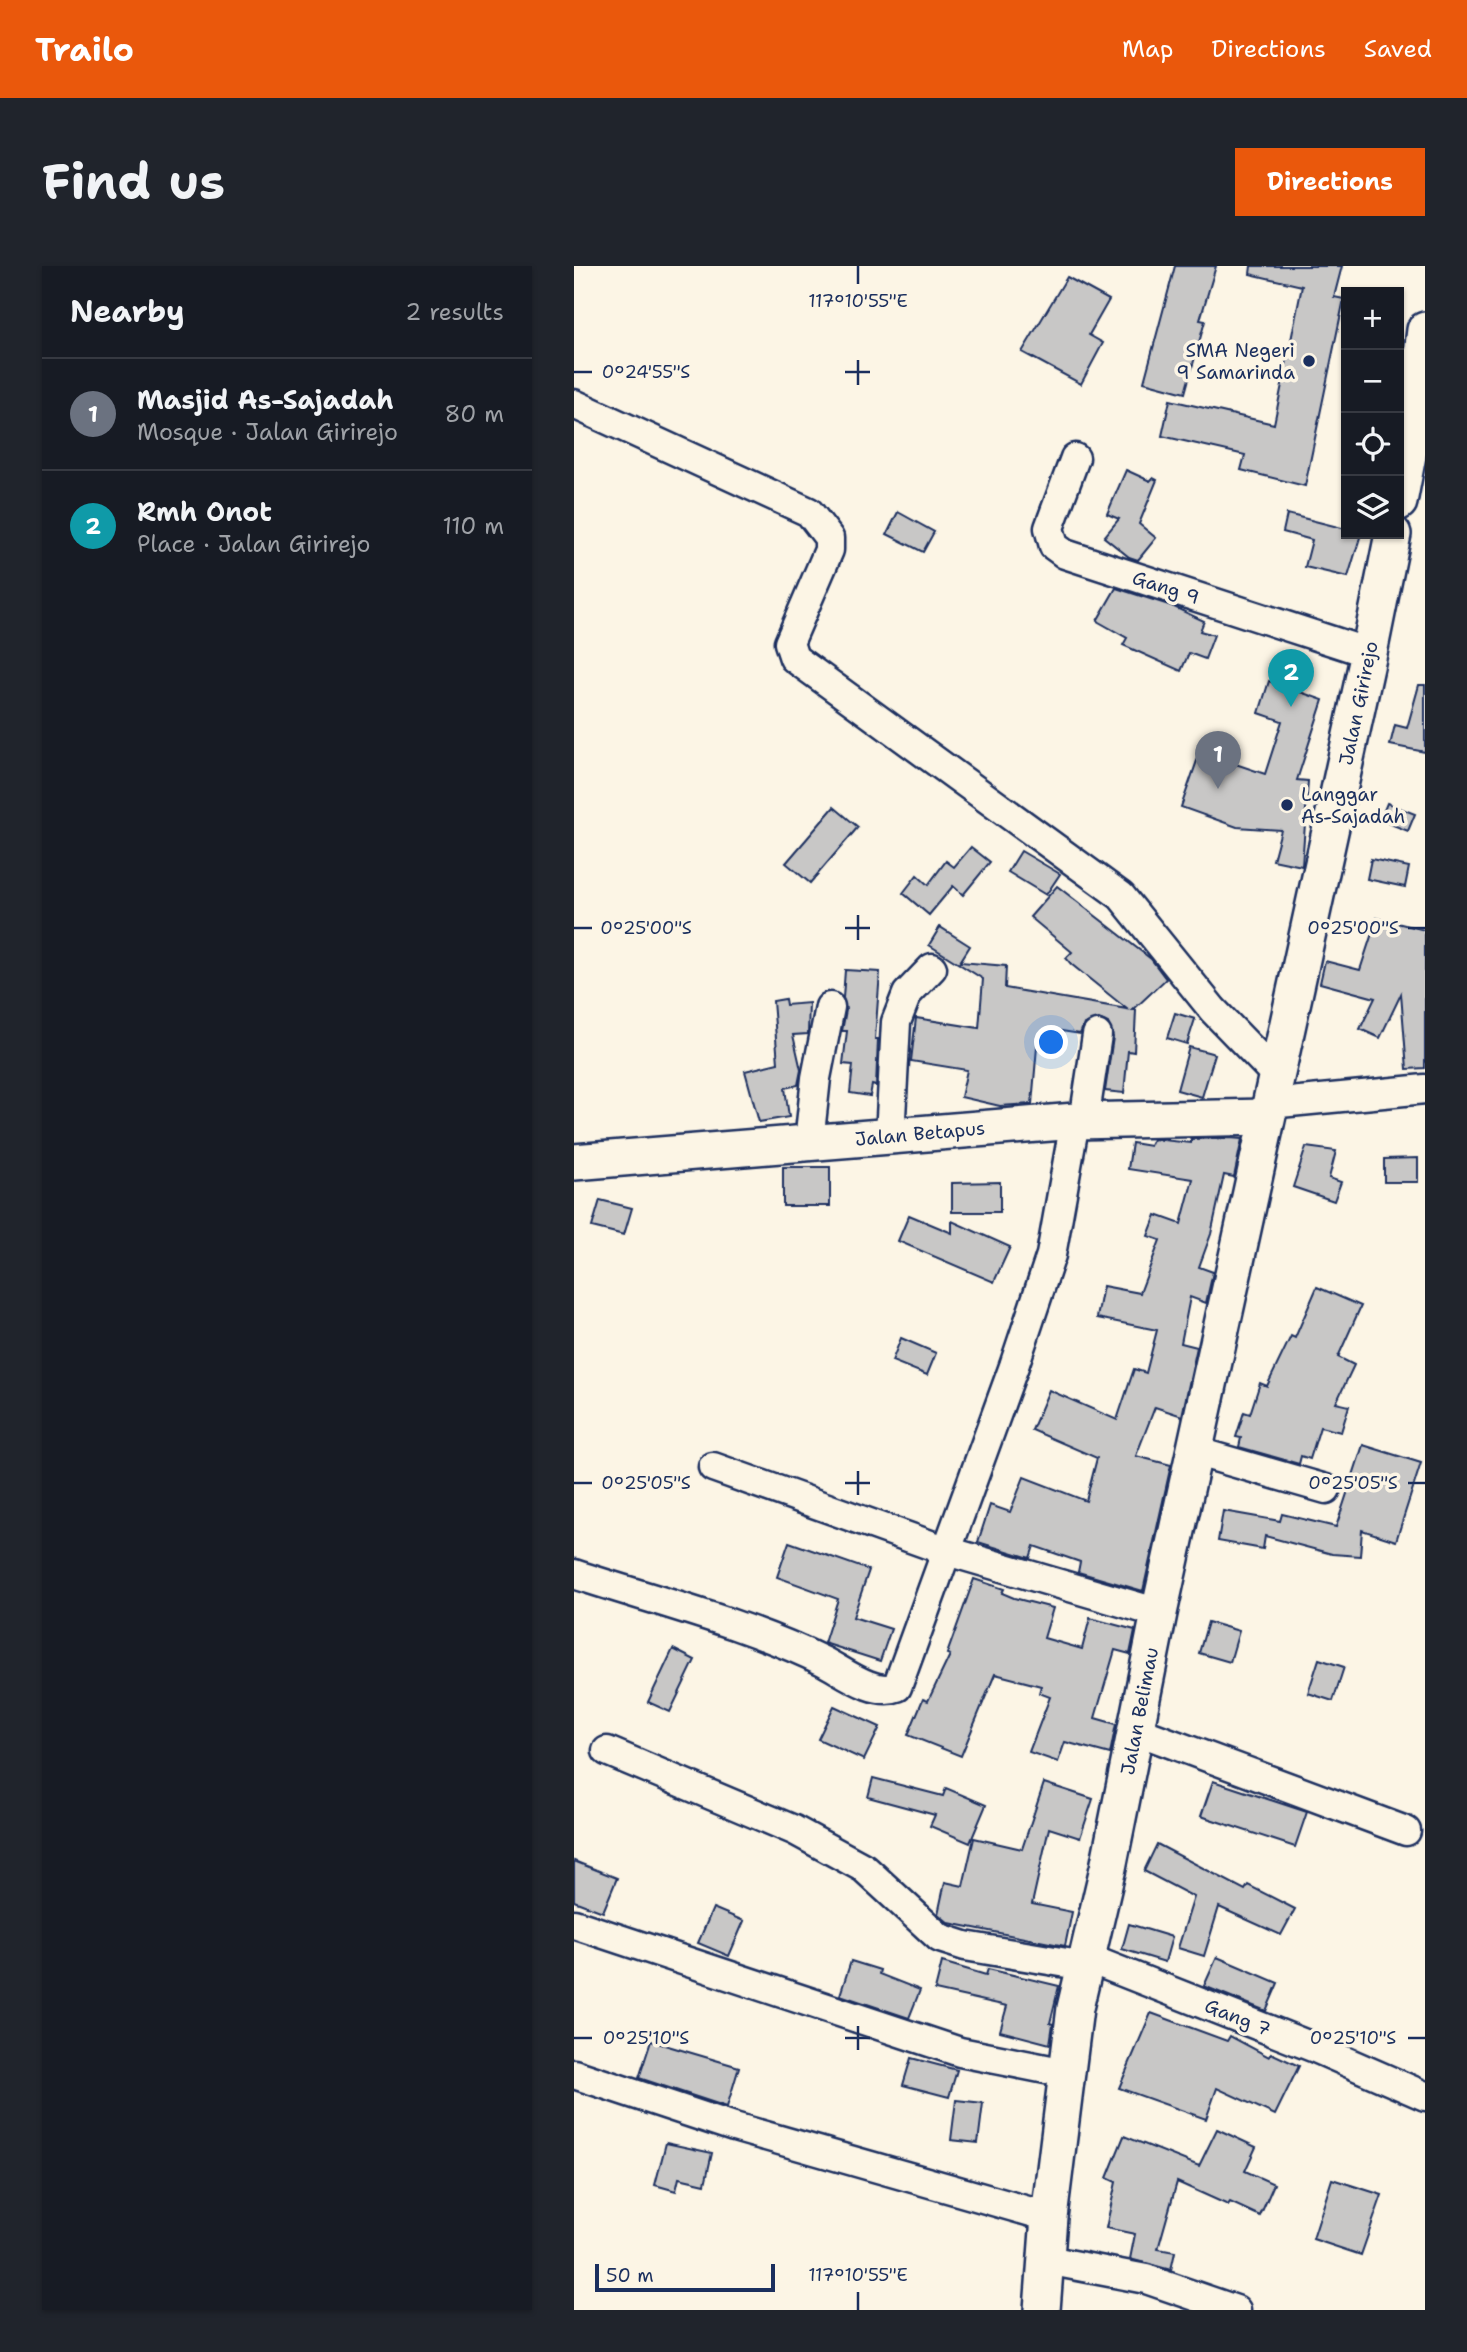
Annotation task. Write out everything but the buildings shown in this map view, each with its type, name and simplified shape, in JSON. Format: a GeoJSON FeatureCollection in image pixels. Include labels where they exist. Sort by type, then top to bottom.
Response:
{"type":"FeatureCollection","features":[{"type":"Feature","properties":{"kind":"street"},"geometry":{"type":"LineString","coordinates":[[1401,476],[1405,433],[1425,333]]}},
{"type":"Feature","properties":{"kind":"street"},"geometry":{"type":"LineString","coordinates":[[574,404],[809,512],[828,538],[828,550],[789,643],[794,658],[1121,896],[1213,1010],[1270,1099],[1425,1089]]}},
{"type":"Feature","properties":{"kind":"street","name":"Gang 9"},"geometry":{"type":"LineString","coordinates":[[1075,458],[1049,528],[1054,546],[1065,554],[1370,653]]}},
{"type":"Feature","properties":{"kind":"street","name":"Jalan Girirejo"},"geometry":{"type":"LineString","coordinates":[[1270,1099],[1370,653],[1391,539]]}},
{"type":"Feature","properties":{"kind":"street"},"geometry":{"type":"LineString","coordinates":[[890,1136],[899,1008],[907,994],[932,968]]}},
{"type":"Feature","properties":{"kind":"street"},"geometry":{"type":"LineString","coordinates":[[809,1142],[816,1078],[830,1007]]}},
{"type":"Feature","properties":{"kind":"street"},"geometry":{"type":"LineString","coordinates":[[574,1574],[761,1637],[884,1690],[897,1687],[1014,1366],[1051,1255],[1097,1035]]}},
{"type":"Feature","properties":{"kind":"street","name":"Jalan Betapus"},"geometry":{"type":"LineString","coordinates":[[574,1162],[1079,1121],[1270,1099]]}},
{"type":"Feature","properties":{"kind":"street","name":"Jalan Belimau"},"geometry":{"type":"LineString","coordinates":[[1042,2310],[1048,2260],[1049,2217],[1075,2008],[1270,1099]]}},
{"type":"Feature","properties":{"kind":"street"},"geometry":{"type":"LineString","coordinates":[[1194,1451],[1326,1489]]}},
{"type":"Feature","properties":{"kind":"street"},"geometry":{"type":"LineString","coordinates":[[713,1467],[947,1551],[1158,1613]]}},
{"type":"Feature","properties":{"kind":"street"},"geometry":{"type":"LineString","coordinates":[[1135,1730],[1406,1831]]}},
{"type":"Feature","properties":{"kind":"street","name":"Gang 7"},"geometry":{"type":"LineString","coordinates":[[607,1751],[793,1830],[864,1868],[940,1938],[965,1946],[1086,1962],[1315,2048],[1425,2096]]}},
{"type":"Feature","properties":{"kind":"street"},"geometry":{"type":"LineString","coordinates":[[574,1924],[960,2052],[1066,2073]]}},
{"type":"Feature","properties":{"kind":"street"},"geometry":{"type":"LineString","coordinates":[[574,2074],[734,2127],[1049,2217]]}},
{"type":"Feature","properties":{"kind":"street"},"geometry":{"type":"LineString","coordinates":[[1048,2260],[1146,2279],[1236,2310]]}},
{"type":"Feature","properties":{"kind":"place","name":"SMA Negeri 9 Samarinda"},"geometry":{"type":"Point","coordinates":[1309,361]}},
{"type":"Feature","properties":{"kind":"place","name":"Rmh Onot"},"geometry":{"type":"Point","coordinates":[1291,707]}},
{"type":"Feature","properties":{"kind":"place","name":"Masjid As-Sajadah"},"geometry":{"type":"Point","coordinates":[1218,789]}},
{"type":"Feature","properties":{"kind":"place","name":"Langgar As-Sajadah"},"geometry":{"type":"Point","coordinates":[1287,805]}}]}
